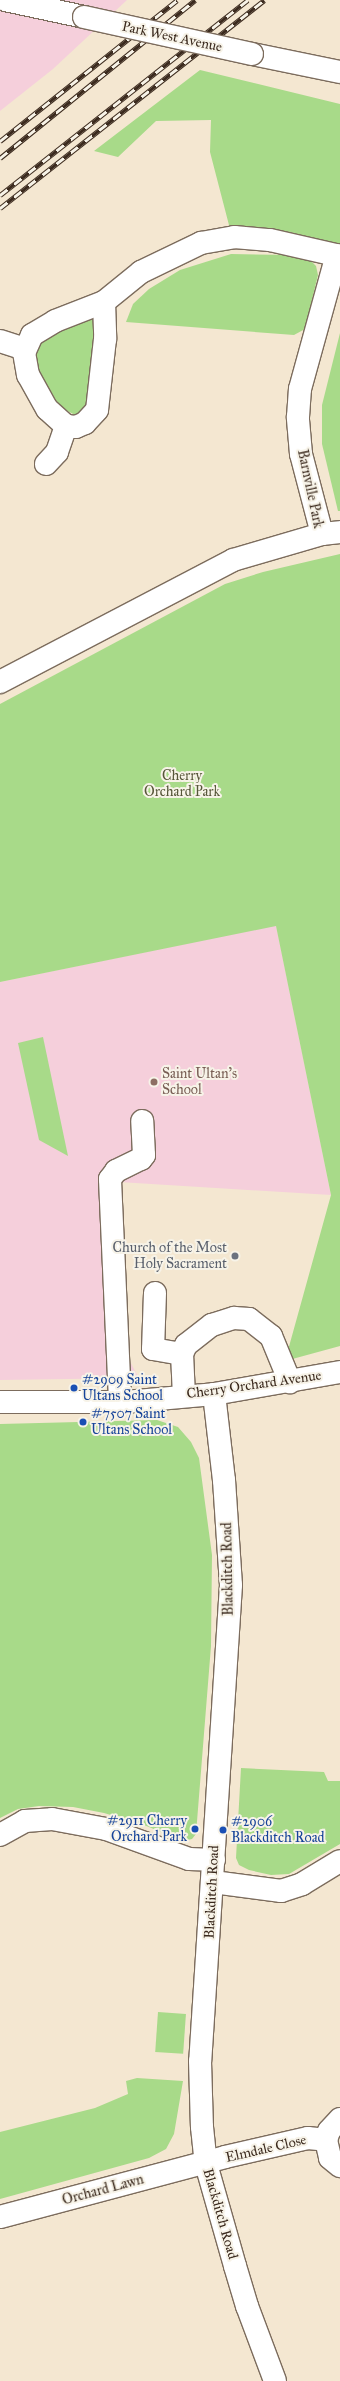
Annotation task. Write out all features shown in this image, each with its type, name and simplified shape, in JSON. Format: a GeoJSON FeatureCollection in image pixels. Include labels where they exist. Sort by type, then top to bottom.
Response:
{"type":"FeatureCollection","features":[{"type":"Feature","properties":{"kind":"street","name":"Park West Avenue"},"geometry":{"type":"LineString","coordinates":[[5,0],[340,72]]}},
{"type":"Feature","properties":{"kind":"street","name":"Barnville Park"},"geometry":{"type":"LineString","coordinates":[[0,682],[232,560],[331,533],[301,454],[298,417],[300,388],[338,256],[299,246],[249,238],[234,237],[201,243],[141,272],[104,302],[55,321],[32,335],[26,349]]}},
{"type":"Feature","properties":{"kind":"street"},"geometry":{"type":"LineString","coordinates":[[0,341],[26,349],[24,353],[28,375],[47,409],[66,426],[76,427],[85,423],[97,410],[105,339],[104,302]]}},
{"type":"Feature","properties":{"kind":"street"},"geometry":{"type":"LineString","coordinates":[[46,464],[57,452],[66,426]]}},
{"type":"Feature","properties":{"kind":"street"},"geometry":{"type":"LineString","coordinates":[[120,1400],[110,1179],[116,1171],[141,1160],[144,1155],[142,1121]]}},
{"type":"Feature","properties":{"kind":"street"},"geometry":{"type":"LineString","coordinates":[[155,1293],[153,1349],[182,1354]]}},
{"type":"Feature","properties":{"kind":"street"},"geometry":{"type":"LineString","coordinates":[[184,1396],[182,1354],[186,1345],[212,1325],[234,1318],[249,1319],[271,1336],[290,1382]]}},
{"type":"Feature","properties":{"kind":"street","name":"Cherry Orchard Avenue"},"geometry":{"type":"LineString","coordinates":[[0,1402],[120,1400],[214,1394],[290,1382],[340,1372]]}},
{"type":"Feature","properties":{"kind":"street","name":"Blackditch Road"},"geometry":{"type":"LineString","coordinates":[[214,1394],[224,1480],[231,1585],[213,1882],[200,2061],[206,2164],[247,2306],[275,2381]]}},
{"type":"Feature","properties":{"kind":"street"},"geometry":{"type":"LineString","coordinates":[[0,1835],[25,1821],[52,1819],[106,1828],[189,1859],[214,1860]]}},
{"type":"Feature","properties":{"kind":"street"},"geometry":{"type":"LineString","coordinates":[[213,1882],[281,1891],[302,1884],[340,1861]]}},
{"type":"Feature","properties":{"kind":"street","name":"Elmdale Close"},"geometry":{"type":"LineString","coordinates":[[340,2119],[329,2132],[326,2140],[330,2158],[340,2166]]}},
{"type":"Feature","properties":{"kind":"street","name":"Elmdale Close"},"geometry":{"type":"LineString","coordinates":[[206,2164],[308,2138],[326,2140]]}},
{"type":"Feature","properties":{"kind":"street","name":"Orchard Lawn"},"geometry":{"type":"LineString","coordinates":[[0,2217],[206,2164]]}},
{"type":"Feature","properties":{"kind":"shaded area"},"geometry":{"type":"Polygon","coordinates":[[[0,0],[127,0],[53,69],[0,111],[0,0]]]}},
{"type":"Feature","properties":{"kind":"shaded area","name":"Saint Ultan’s School"},"geometry":{"type":"Polygon","coordinates":[[[276,925],[331,1195],[119,1182],[128,1358],[139,1378],[0,1380],[0,982],[276,925]]]}},
{"type":"Feature","properties":{"kind":"green space"},"geometry":{"type":"Polygon","coordinates":[[[200,70],[340,104],[340,246],[290,232],[230,229],[210,152],[211,120],[156,121],[118,157],[94,151],[200,70]]]}},
{"type":"Feature","properties":{"kind":"green space"},"geometry":{"type":"Polygon","coordinates":[[[231,254],[291,255],[310,260],[316,266],[318,275],[305,329],[294,335],[126,322],[133,304],[149,289],[180,270],[231,254]]]}},
{"type":"Feature","properties":{"kind":"green space"},"geometry":{"type":"Polygon","coordinates":[[[87,317],[94,320],[97,327],[91,404],[77,416],[60,407],[34,363],[34,350],[41,340],[87,317]]]}},
{"type":"Feature","properties":{"kind":"green space"},"geometry":{"type":"Polygon","coordinates":[[[340,333],[340,511],[338,511],[322,444],[322,405],[340,333]]]}},
{"type":"Feature","properties":{"kind":"green space","name":"Cherry Orchard Park"},"geometry":{"type":"Polygon","coordinates":[[[340,554],[340,1346],[285,1361],[331,1195],[276,926],[0,982],[0,704],[225,584],[263,572],[340,554]]]}},
{"type":"Feature","properties":{"kind":"green space"},"geometry":{"type":"Polygon","coordinates":[[[43,1037],[68,1156],[39,1140],[18,1043],[43,1037]]]}},
{"type":"Feature","properties":{"kind":"green space"},"geometry":{"type":"Polygon","coordinates":[[[157,1420],[178,1427],[191,1442],[199,1458],[212,1555],[211,1646],[196,1834],[192,1839],[183,1841],[144,1825],[104,1813],[73,1807],[39,1806],[18,1809],[0,1818],[0,1424],[157,1420]]]}},
{"type":"Feature","properties":{"kind":"green space"},"geometry":{"type":"Polygon","coordinates":[[[241,1768],[324,1772],[328,1781],[340,1781],[340,1844],[289,1874],[271,1875],[249,1870],[239,1865],[236,1858],[241,1768]]]}},
{"type":"Feature","properties":{"kind":"green space"},"geometry":{"type":"Polygon","coordinates":[[[158,2012],[186,2014],[183,2054],[155,2052],[158,2012]]]}},
{"type":"Feature","properties":{"kind":"green space"},"geometry":{"type":"Polygon","coordinates":[[[137,2078],[183,2081],[174,2134],[166,2149],[149,2158],[0,2199],[0,2132],[95,2108],[128,2094],[126,2081],[137,2078]]]}},
{"type":"Feature","properties":{"kind":"railway"},"geometry":{"type":"LineString","coordinates":[[0,141],[177,0]]}},
{"type":"Feature","properties":{"kind":"railway"},"geometry":{"type":"LineString","coordinates":[[0,158],[195,0]]}},
{"type":"Feature","properties":{"kind":"railway"},"geometry":{"type":"LineString","coordinates":[[0,195],[248,0]]}},
{"type":"Feature","properties":{"kind":"railway"},"geometry":{"type":"LineString","coordinates":[[0,208],[264,0]]}},
{"type":"Feature","properties":{"kind":"place","name":"Saint Ultan’s School"},"geometry":{"type":"Point","coordinates":[154,1082]}},
{"type":"Feature","properties":{"kind":"place","name":"Church of the Most Holy Sacrament"},"geometry":{"type":"Point","coordinates":[235,1256]}},
{"type":"Feature","properties":{"kind":"place","name":"#2909 Saint Ultans School"},"geometry":{"type":"Point","coordinates":[74,1388]}},
{"type":"Feature","properties":{"kind":"place","name":"#7507 Saint Ultans School"},"geometry":{"type":"Point","coordinates":[83,1422]}},
{"type":"Feature","properties":{"kind":"place","name":"#2911 Cherry Orchard Park"},"geometry":{"type":"Point","coordinates":[195,1829]}},
{"type":"Feature","properties":{"kind":"place","name":"#2906 Blackditch Road"},"geometry":{"type":"Point","coordinates":[223,1830]}}]}
